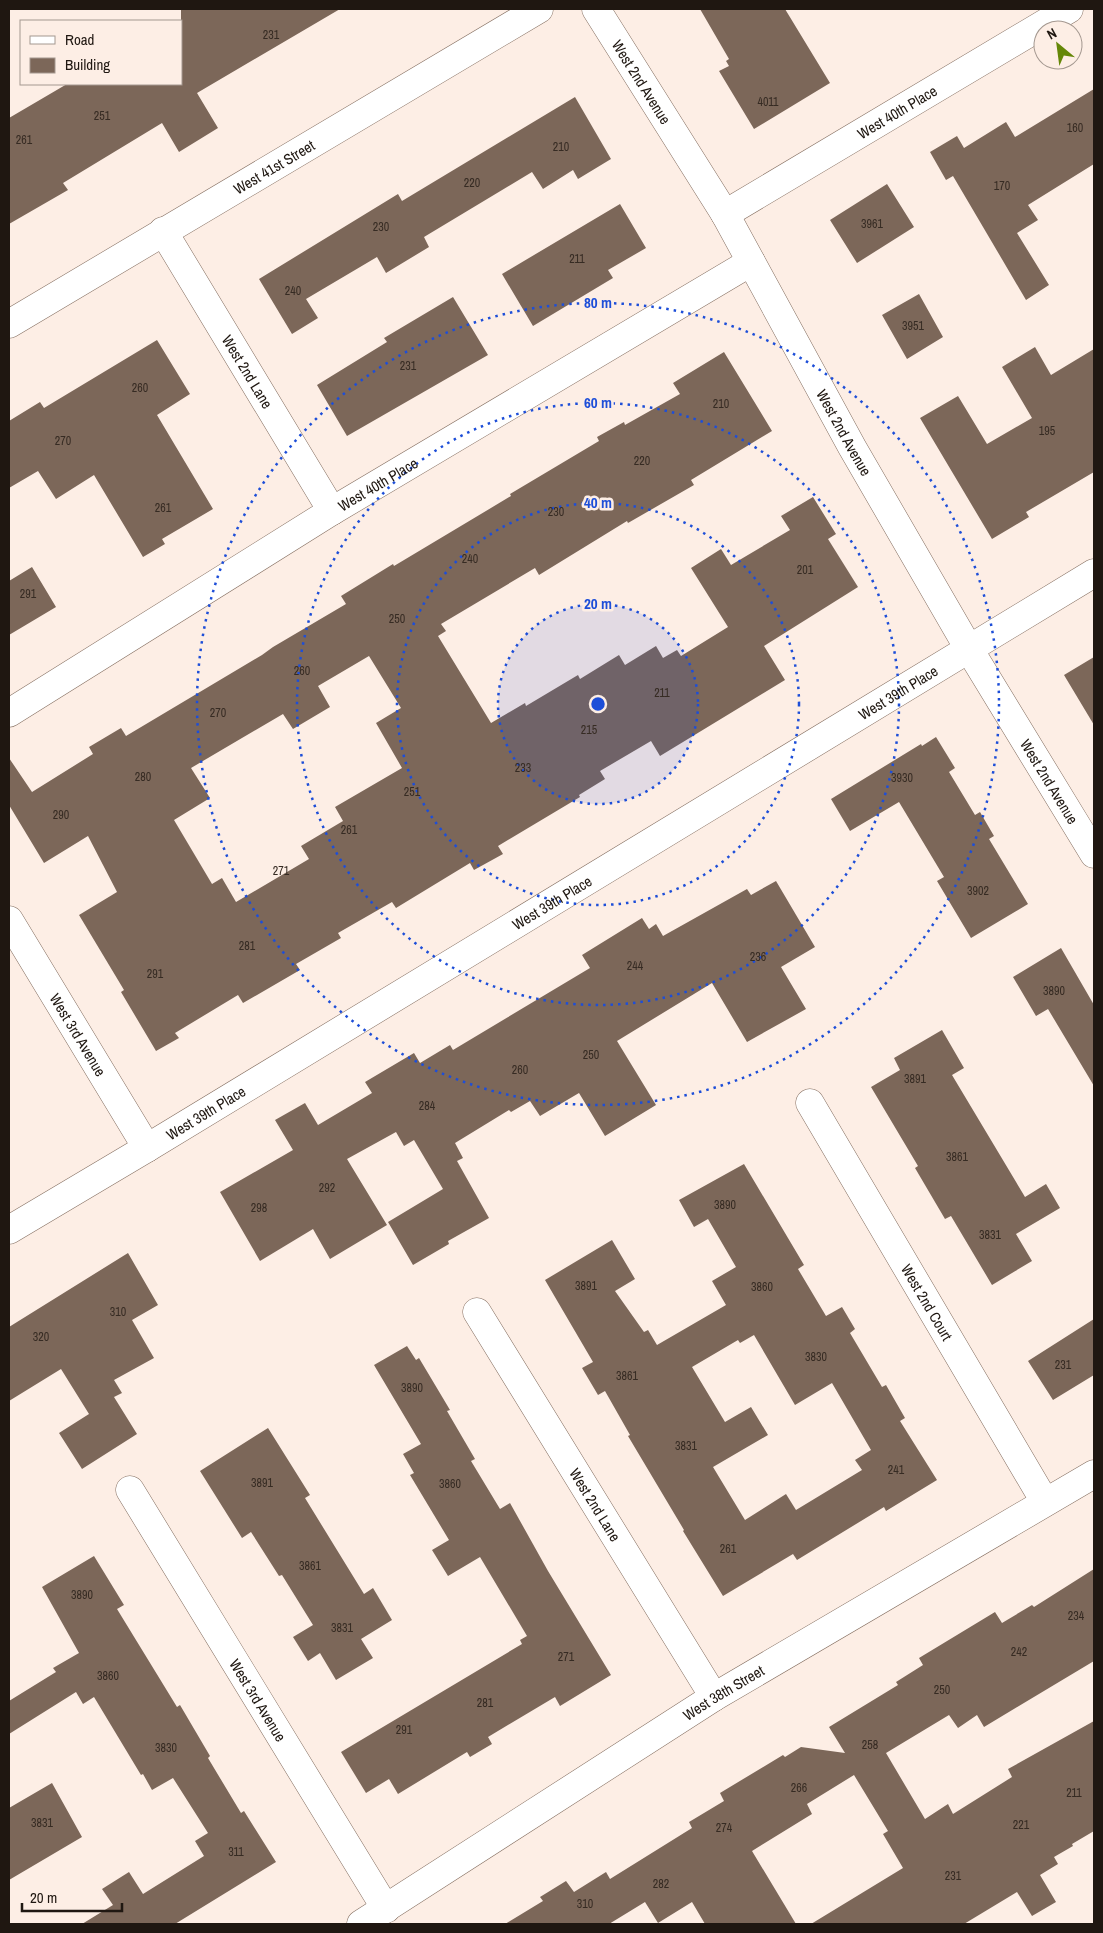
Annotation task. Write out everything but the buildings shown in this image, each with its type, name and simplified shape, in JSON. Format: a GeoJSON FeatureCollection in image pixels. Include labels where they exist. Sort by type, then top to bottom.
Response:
{"type":"FeatureCollection","features":[{"type":"Feature","properties":{"kind":"street","name":"West 41st Street"},"geometry":{"type":"LineString","coordinates":[[9,324],[539,9]]}},
{"type":"Feature","properties":{"kind":"street","name":"West 2nd Avenue"},"geometry":{"type":"LineString","coordinates":[[596,9],[725,214],[852,446],[970,649],[1094,854]]}},
{"type":"Feature","properties":{"kind":"street","name":"West 40th Place"},"geometry":{"type":"LineString","coordinates":[[725,214],[1069,9]]}},
{"type":"Feature","properties":{"kind":"street","name":"West 2nd Lane"},"geometry":{"type":"LineString","coordinates":[[163,231],[332,511]]}},
{"type":"Feature","properties":{"kind":"street","name":"West 40th Place"},"geometry":{"type":"LineString","coordinates":[[9,713],[332,511],[751,262]]}},
{"type":"Feature","properties":{"kind":"street","name":"West 39th Place"},"geometry":{"type":"LineString","coordinates":[[9,1230],[1094,573]]}},
{"type":"Feature","properties":{"kind":"street","name":"West 3rd Avenue"},"geometry":{"type":"LineString","coordinates":[[9,920],[147,1148]]}},
{"type":"Feature","properties":{"kind":"street","name":"West 2nd Court"},"geometry":{"type":"LineString","coordinates":[[810,1103],[1045,1502]]}},
{"type":"Feature","properties":{"kind":"street","name":"West 2nd Lane"},"geometry":{"type":"LineString","coordinates":[[477,1312],[714,1697]]}},
{"type":"Feature","properties":{"kind":"street","name":"West 38th Street"},"geometry":{"type":"LineString","coordinates":[[361,1924],[386,1910],[714,1697],[1094,1474]]}},
{"type":"Feature","properties":{"kind":"street","name":"West 3rd Avenue"},"geometry":{"type":"LineString","coordinates":[[130,1490],[386,1910]]}}]}
